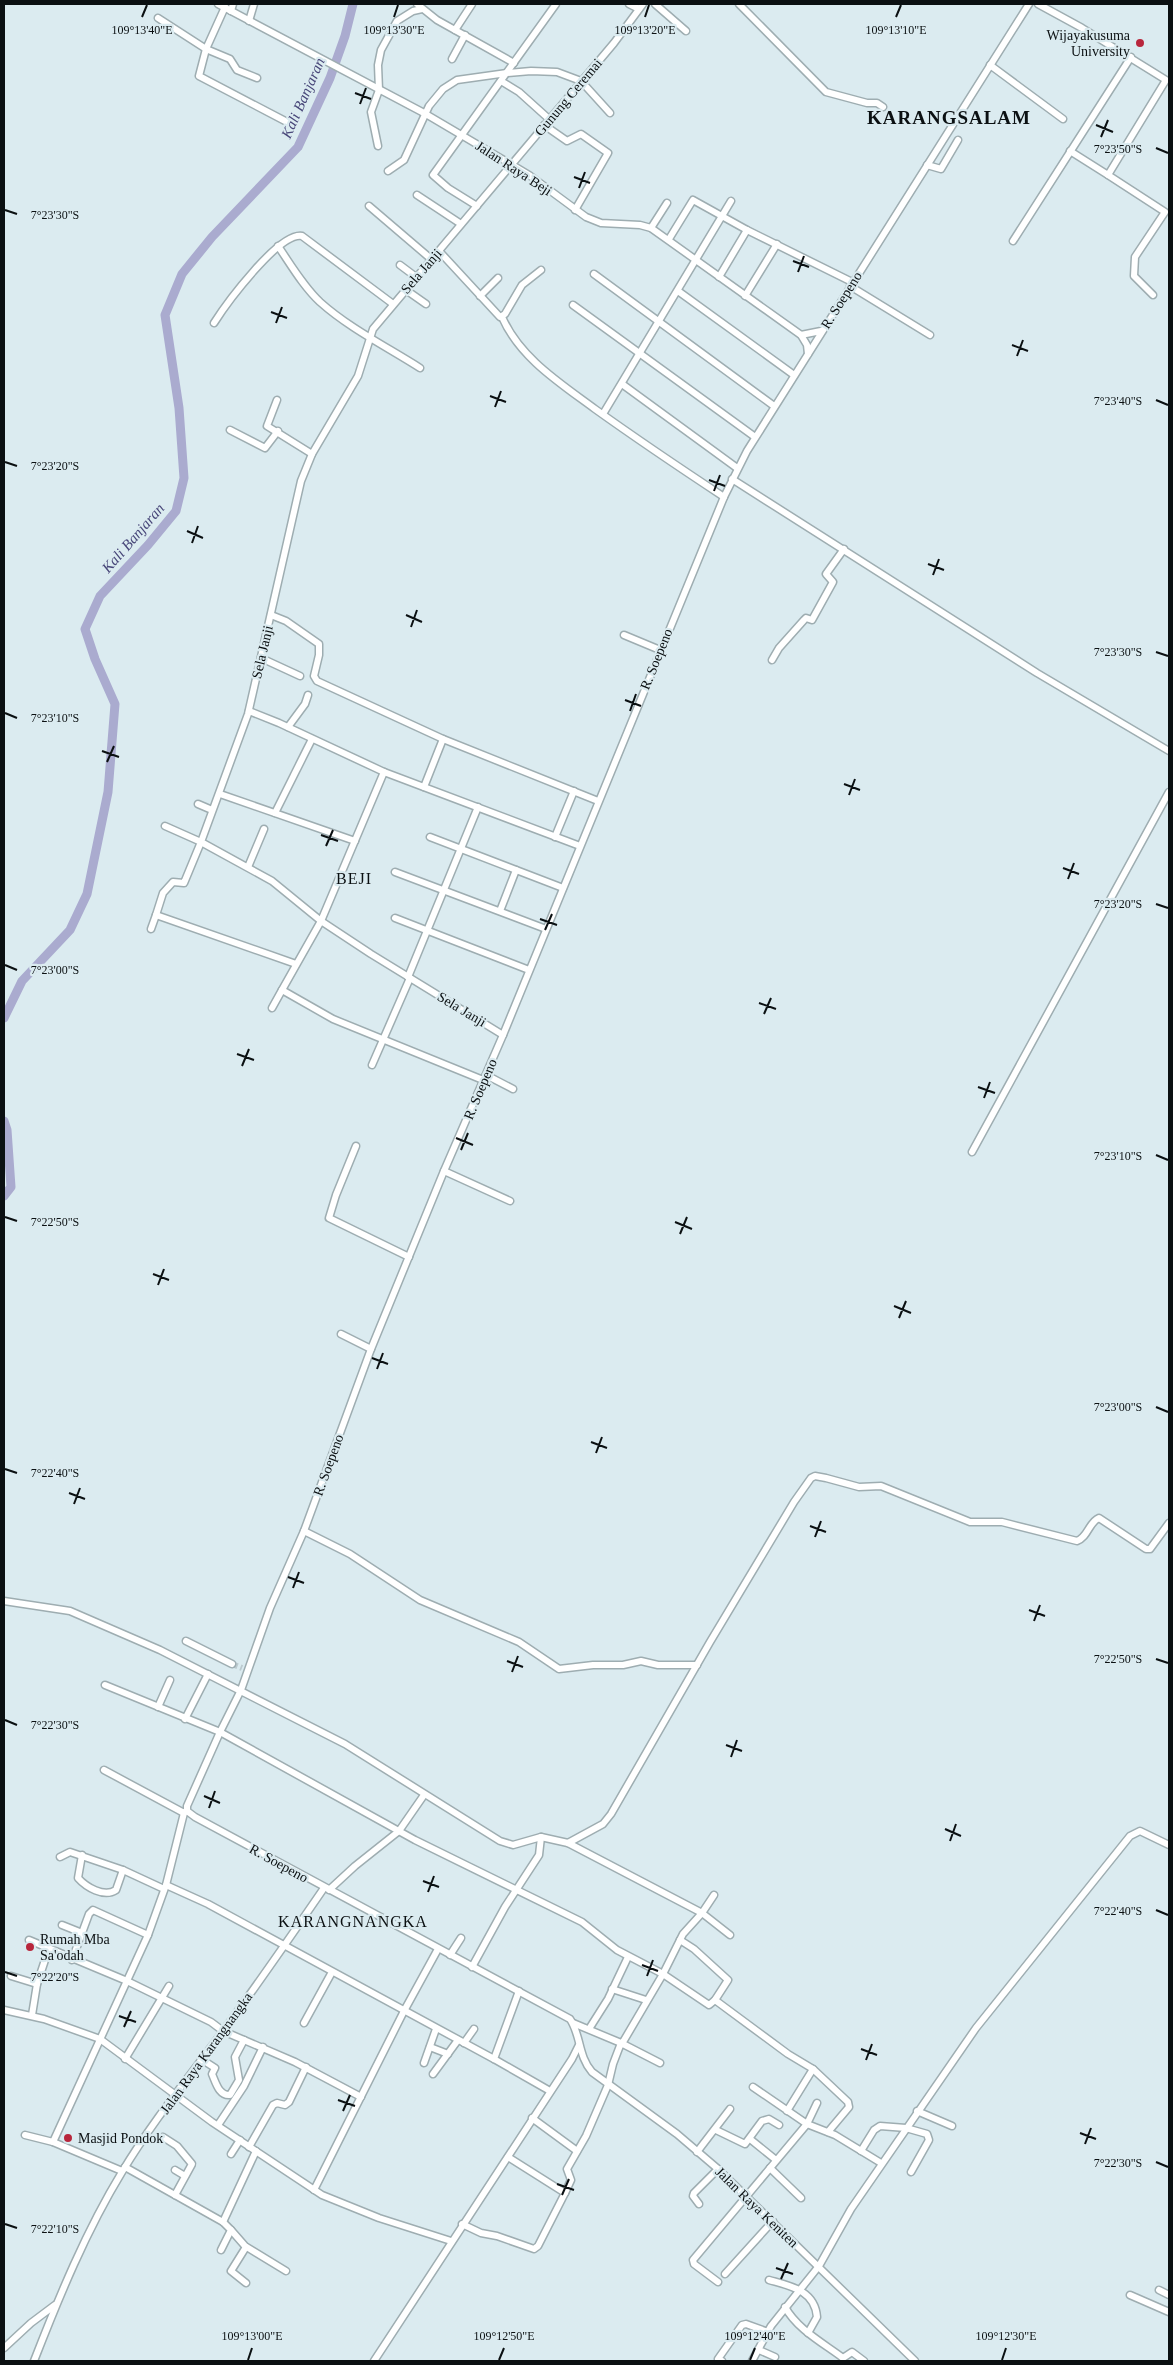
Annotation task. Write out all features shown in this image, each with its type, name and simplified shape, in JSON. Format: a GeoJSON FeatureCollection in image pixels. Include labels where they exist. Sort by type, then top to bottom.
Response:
{"type":"FeatureCollection","features":[{"type":"Feature","properties":{"kind":"street"},"geometry":{"type":"LineString","coordinates":[[231,11],[233,4]]}},
{"type":"Feature","properties":{"kind":"street"},"geometry":{"type":"LineString","coordinates":[[250,21],[254,4]]}},
{"type":"Feature","properties":{"kind":"street"},"geometry":{"type":"LineString","coordinates":[[455,30],[472,4]]}},
{"type":"Feature","properties":{"kind":"street"},"geometry":{"type":"LineString","coordinates":[[477,206],[433,177],[461,135],[556,4]]}},
{"type":"Feature","properties":{"kind":"street"},"geometry":{"type":"LineString","coordinates":[[629,4],[641,6]]}},
{"type":"Feature","properties":{"kind":"street"},"geometry":{"type":"LineString","coordinates":[[655,4],[686,30]]}},
{"type":"Feature","properties":{"kind":"street"},"geometry":{"type":"LineString","coordinates":[[739,4],[826,92],[867,103],[877,103],[883,107]]}},
{"type":"Feature","properties":{"kind":"street","name":"R. Soepeno"},"geometry":{"type":"LineString","coordinates":[[660,2063],[621,2043],[573,2023],[570,2019],[519,1991],[186,1812],[188,1802],[241,1690],[245,1670],[304,1531],[371,1349],[737,468],[821,331],[1029,4]]}},
{"type":"Feature","properties":{"kind":"street"},"geometry":{"type":"LineString","coordinates":[[1038,4],[1131,57],[1166,81],[1108,175]]}},
{"type":"Feature","properties":{"kind":"street"},"geometry":{"type":"LineString","coordinates":[[221,6],[199,76],[287,122]]}},
{"type":"Feature","properties":{"kind":"street","name":"Jalan Raya Beji"},"geometry":{"type":"LineString","coordinates":[[221,6],[461,135],[529,175],[586,217],[601,223],[640,224],[651,228],[696,258],[745,296],[801,335]]}},
{"type":"Feature","properties":{"kind":"street"},"geometry":{"type":"LineString","coordinates":[[378,146],[371,112],[379,90],[379,57],[386,38],[397,21],[419,6],[455,30],[514,63]]}},
{"type":"Feature","properties":{"kind":"street","name":"Gunung Ceremai"},"geometry":{"type":"LineString","coordinates":[[510,164],[614,43],[641,6]]}},
{"type":"Feature","properties":{"kind":"street"},"geometry":{"type":"LineString","coordinates":[[158,18],[206,49],[230,59],[237,70],[257,78]]}},
{"type":"Feature","properties":{"kind":"street"},"geometry":{"type":"LineString","coordinates":[[452,59],[465,35]]}},
{"type":"Feature","properties":{"kind":"street"},"geometry":{"type":"LineString","coordinates":[[1013,241],[1131,57]]}},
{"type":"Feature","properties":{"kind":"street"},"geometry":{"type":"LineString","coordinates":[[990,65],[1063,119]]}},
{"type":"Feature","properties":{"kind":"street"},"geometry":{"type":"LineString","coordinates":[[388,171],[404,160],[424,114],[438,94],[450,83],[464,79],[546,71],[581,81],[610,112]]}},
{"type":"Feature","properties":{"kind":"street"},"geometry":{"type":"LineString","coordinates":[[505,76],[549,119]]}},
{"type":"Feature","properties":{"kind":"street"},"geometry":{"type":"LineString","coordinates":[[544,125],[567,141],[581,134],[608,153],[575,210]]}},
{"type":"Feature","properties":{"kind":"street"},"geometry":{"type":"LineString","coordinates":[[927,164],[941,169],[958,140]]}},
{"type":"Feature","properties":{"kind":"street"},"geometry":{"type":"LineString","coordinates":[[1070,151],[1165,212],[1135,259],[1134,276],[1153,295]]}},
{"type":"Feature","properties":{"kind":"street","name":"Sela Janji"},"geometry":{"type":"LineString","coordinates":[[503,1035],[321,921],[272,881],[248,866],[201,842],[249,711],[295,500],[312,454],[353,387],[370,337],[393,304],[477,206],[510,164]]}},
{"type":"Feature","properties":{"kind":"street"},"geometry":{"type":"LineString","coordinates":[[417,195],[461,224]]}},
{"type":"Feature","properties":{"kind":"street"},"geometry":{"type":"LineString","coordinates":[[669,239],[692,200],[851,284],[930,335]]}},
{"type":"Feature","properties":{"kind":"street"},"geometry":{"type":"LineString","coordinates":[[603,414],[731,201]]}},
{"type":"Feature","properties":{"kind":"street"},"geometry":{"type":"LineString","coordinates":[[651,228],[667,203]]}},
{"type":"Feature","properties":{"kind":"street"},"geometry":{"type":"LineString","coordinates":[[369,206],[431,259]]}},
{"type":"Feature","properties":{"kind":"street"},"geometry":{"type":"LineString","coordinates":[[720,277],[747,230]]}},
{"type":"Feature","properties":{"kind":"street"},"geometry":{"type":"LineString","coordinates":[[214,323],[248,275],[278,246],[297,235],[302,236],[393,304]]}},
{"type":"Feature","properties":{"kind":"street"},"geometry":{"type":"LineString","coordinates":[[745,296],[776,244]]}},
{"type":"Feature","properties":{"kind":"street"},"geometry":{"type":"LineString","coordinates":[[278,246],[299,278],[321,302],[370,337],[420,368]]}},
{"type":"Feature","properties":{"kind":"street"},"geometry":{"type":"LineString","coordinates":[[439,251],[495,314],[502,317],[507,330],[527,354],[561,385],[724,497]]}},
{"type":"Feature","properties":{"kind":"street"},"geometry":{"type":"LineString","coordinates":[[400,265],[416,277]]}},
{"type":"Feature","properties":{"kind":"street"},"geometry":{"type":"LineString","coordinates":[[502,317],[522,285],[540,270]]}},
{"type":"Feature","properties":{"kind":"street"},"geometry":{"type":"LineString","coordinates":[[594,274],[774,406]]}},
{"type":"Feature","properties":{"kind":"street"},"geometry":{"type":"LineString","coordinates":[[480,296],[498,278]]}},
{"type":"Feature","properties":{"kind":"street"},"geometry":{"type":"LineString","coordinates":[[406,290],[426,304]]}},
{"type":"Feature","properties":{"kind":"street"},"geometry":{"type":"LineString","coordinates":[[678,290],[794,375]]}},
{"type":"Feature","properties":{"kind":"street"},"geometry":{"type":"LineString","coordinates":[[573,304],[755,438]]}},
{"type":"Feature","properties":{"kind":"street"},"geometry":{"type":"LineString","coordinates":[[808,354],[807,344],[801,335],[821,331]]}},
{"type":"Feature","properties":{"kind":"street"},"geometry":{"type":"LineString","coordinates":[[622,384],[737,468]]}},
{"type":"Feature","properties":{"kind":"street"},"geometry":{"type":"LineString","coordinates":[[277,400],[267,426],[278,431],[312,454]]}},
{"type":"Feature","properties":{"kind":"street"},"geometry":{"type":"LineString","coordinates":[[230,430],[265,448],[278,431]]}},
{"type":"Feature","properties":{"kind":"street"},"geometry":{"type":"LineString","coordinates":[[732,479],[1037,673],[1169,751]]}},
{"type":"Feature","properties":{"kind":"street"},"geometry":{"type":"LineString","coordinates":[[772,660],[779,648],[806,618],[812,620],[833,582],[826,574],[844,549]]}},
{"type":"Feature","properties":{"kind":"street"},"geometry":{"type":"LineString","coordinates":[[270,615],[286,621],[319,644],[319,654],[314,676],[317,681],[443,739],[598,801]]}},
{"type":"Feature","properties":{"kind":"street"},"geometry":{"type":"LineString","coordinates":[[624,634],[660,650]]}},
{"type":"Feature","properties":{"kind":"street"},"geometry":{"type":"LineString","coordinates":[[261,658],[300,676]]}},
{"type":"Feature","properties":{"kind":"street"},"geometry":{"type":"LineString","coordinates":[[288,727],[305,704],[308,695]]}},
{"type":"Feature","properties":{"kind":"street"},"geometry":{"type":"LineString","coordinates":[[249,711],[384,772],[580,846]]}},
{"type":"Feature","properties":{"kind":"street"},"geometry":{"type":"LineString","coordinates":[[275,813],[312,739]]}},
{"type":"Feature","properties":{"kind":"street"},"geometry":{"type":"LineString","coordinates":[[424,787],[443,739]]}},
{"type":"Feature","properties":{"kind":"street"},"geometry":{"type":"LineString","coordinates":[[272,1008],[321,921],[384,772]]}},
{"type":"Feature","properties":{"kind":"street"},"geometry":{"type":"LineString","coordinates":[[555,837],[574,792]]}},
{"type":"Feature","properties":{"kind":"street"},"geometry":{"type":"LineString","coordinates":[[972,1152],[1169,792]]}},
{"type":"Feature","properties":{"kind":"street"},"geometry":{"type":"LineString","coordinates":[[220,794],[355,840]]}},
{"type":"Feature","properties":{"kind":"street"},"geometry":{"type":"LineString","coordinates":[[198,804],[212,810]]}},
{"type":"Feature","properties":{"kind":"street"},"geometry":{"type":"LineString","coordinates":[[372,1065],[478,807]]}},
{"type":"Feature","properties":{"kind":"street"},"geometry":{"type":"LineString","coordinates":[[151,929],[165,889],[173,882],[184,883],[201,842],[165,826]]}},
{"type":"Feature","properties":{"kind":"street"},"geometry":{"type":"LineString","coordinates":[[248,866],[264,829]]}},
{"type":"Feature","properties":{"kind":"street"},"geometry":{"type":"LineString","coordinates":[[430,837],[563,888]]}},
{"type":"Feature","properties":{"kind":"street"},"geometry":{"type":"LineString","coordinates":[[500,911],[516,870]]}},
{"type":"Feature","properties":{"kind":"street"},"geometry":{"type":"LineString","coordinates":[[395,872],[546,929]]}},
{"type":"Feature","properties":{"kind":"street"},"geometry":{"type":"LineString","coordinates":[[156,915],[296,964]]}},
{"type":"Feature","properties":{"kind":"street"},"geometry":{"type":"LineString","coordinates":[[395,918],[529,970]]}},
{"type":"Feature","properties":{"kind":"street"},"geometry":{"type":"LineString","coordinates":[[282,990],[333,1019],[514,1089]]}},
{"type":"Feature","properties":{"kind":"street"},"geometry":{"type":"LineString","coordinates":[[356,1146],[336,1195],[329,1218],[409,1256]]}},
{"type":"Feature","properties":{"kind":"street"},"geometry":{"type":"LineString","coordinates":[[444,1171],[510,1201]]}},
{"type":"Feature","properties":{"kind":"street"},"geometry":{"type":"LineString","coordinates":[[340,1334],[371,1349]]}},
{"type":"Feature","properties":{"kind":"street"},"geometry":{"type":"LineString","coordinates":[[568,1843],[603,1824],[611,1814],[794,1502],[806,1484],[815,1476],[859,1487],[881,1486],[970,1522],[1002,1522],[1077,1541],[1087,1534],[1095,1520],[1100,1518],[1150,1549],[1169,1523]]}},
{"type":"Feature","properties":{"kind":"street"},"geometry":{"type":"LineString","coordinates":[[304,1531],[350,1554],[420,1600],[519,1642],[559,1669],[641,1662],[658,1665],[697,1665]]}},
{"type":"Feature","properties":{"kind":"street"},"geometry":{"type":"LineString","coordinates":[[4,1601],[70,1611],[160,1650],[345,1744],[424,1795],[507,1844],[513,1845],[541,1837],[568,1843],[702,1913],[730,1936]]}},
{"type":"Feature","properties":{"kind":"street"},"geometry":{"type":"LineString","coordinates":[[186,1641],[232,1664]]}},
{"type":"Feature","properties":{"kind":"street"},"geometry":{"type":"LineString","coordinates":[[185,1718],[208,1674]]}},
{"type":"Feature","properties":{"kind":"street"},"geometry":{"type":"LineString","coordinates":[[158,1708],[170,1680]]}},
{"type":"Feature","properties":{"kind":"street"},"geometry":{"type":"LineString","coordinates":[[105,1685],[220,1732],[399,1831],[582,1922],[628,1956],[663,1974],[707,2005],[715,2000],[728,1980],[694,1949],[680,1940]]}},
{"type":"Feature","properties":{"kind":"street"},"geometry":{"type":"LineString","coordinates":[[53,2142],[148,1936],[165,1887],[186,1812],[104,1770]]}},
{"type":"Feature","properties":{"kind":"street","name":"Jalan Raya Karangnangka"},"geometry":{"type":"LineString","coordinates":[[34,2361],[56,2305],[101,2208],[124,2169],[175,2093],[327,1889],[399,1831],[424,1795]]}},
{"type":"Feature","properties":{"kind":"street"},"geometry":{"type":"LineString","coordinates":[[752,2361],[785,2307],[818,2266],[851,2208],[881,2163],[976,2028],[1130,1836],[1135,1832],[1145,1832],[1169,1845]]}},
{"type":"Feature","properties":{"kind":"street"},"geometry":{"type":"LineString","coordinates":[[472,1967],[515,1890],[539,1855],[541,1837]]}},
{"type":"Feature","properties":{"kind":"street"},"geometry":{"type":"LineString","coordinates":[[60,1858],[70,1852],[82,1855],[208,1904],[550,2091]]}},
{"type":"Feature","properties":{"kind":"street"},"geometry":{"type":"LineString","coordinates":[[82,1855],[78,1878],[97,1890],[111,1893],[116,1890],[123,1870]]}},
{"type":"Feature","properties":{"kind":"street"},"geometry":{"type":"LineString","coordinates":[[462,2224],[481,2233],[497,2236],[534,2249],[538,2246],[571,2180],[568,2169],[586,2136],[608,2085],[621,2043],[663,1974],[683,1934],[702,1913],[714,1895]]}},
{"type":"Feature","properties":{"kind":"street"},"geometry":{"type":"LineString","coordinates":[[72,1960],[92,1910],[148,1936]]}},
{"type":"Feature","properties":{"kind":"street"},"geometry":{"type":"LineString","coordinates":[[62,1924],[82,1933]]}},
{"type":"Feature","properties":{"kind":"street"},"geometry":{"type":"LineString","coordinates":[[450,1955],[461,1938]]}},
{"type":"Feature","properties":{"kind":"street"},"geometry":{"type":"LineString","coordinates":[[29,1940],[72,1960],[127,1981],[211,2022],[223,2031],[306,2067],[361,2097]]}},
{"type":"Feature","properties":{"kind":"street"},"geometry":{"type":"LineString","coordinates":[[32,2016],[37,1984],[49,1948]]}},
{"type":"Feature","properties":{"kind":"street"},"geometry":{"type":"LineString","coordinates":[[314,2190],[404,2011],[438,1949]]}},
{"type":"Feature","properties":{"kind":"street"},"geometry":{"type":"LineString","coordinates":[[589,2029],[628,1956]]}},
{"type":"Feature","properties":{"kind":"street"},"geometry":{"type":"LineString","coordinates":[[304,2023],[332,1972]]}},
{"type":"Feature","properties":{"kind":"street"},"geometry":{"type":"LineString","coordinates":[[11,1976],[37,1984]]}},
{"type":"Feature","properties":{"kind":"street"},"geometry":{"type":"LineString","coordinates":[[125,2059],[170,1986]]}},
{"type":"Feature","properties":{"kind":"street"},"geometry":{"type":"LineString","coordinates":[[612,1989],[646,2000]]}},
{"type":"Feature","properties":{"kind":"street"},"geometry":{"type":"LineString","coordinates":[[494,2059],[519,1991]]}},
{"type":"Feature","properties":{"kind":"street"},"geometry":{"type":"LineString","coordinates":[[715,2000],[788,2054],[813,2069],[850,2105],[828,2132]]}},
{"type":"Feature","properties":{"kind":"street"},"geometry":{"type":"LineString","coordinates":[[4,2010],[32,2016],[100,2039],[125,2059],[249,2147],[314,2190],[380,2218],[451,2241]]}},
{"type":"Feature","properties":{"kind":"street"},"geometry":{"type":"LineString","coordinates":[[573,2023],[579,2045],[588,2066]]}},
{"type":"Feature","properties":{"kind":"street"},"geometry":{"type":"LineString","coordinates":[[424,2063],[436,2029]]}},
{"type":"Feature","properties":{"kind":"street"},"geometry":{"type":"LineString","coordinates":[[433,2074],[448,2054],[474,2029]]}},
{"type":"Feature","properties":{"kind":"street"},"geometry":{"type":"LineString","coordinates":[[201,2059],[215,2068],[212,2074],[220,2092],[226,2096],[230,2095],[238,2082],[235,2057],[244,2040]]}},
{"type":"Feature","properties":{"kind":"street"},"geometry":{"type":"LineString","coordinates":[[374,2361],[462,2224],[508,2158],[532,2118],[572,2059],[579,2045]]}},
{"type":"Feature","properties":{"kind":"street"},"geometry":{"type":"LineString","coordinates":[[218,2125],[244,2086],[263,2047]]}},
{"type":"Feature","properties":{"kind":"street"},"geometry":{"type":"LineString","coordinates":[[430,2047],[448,2054]]}},
{"type":"Feature","properties":{"kind":"street"},"geometry":{"type":"LineString","coordinates":[[572,2059],[588,2066]]}},
{"type":"Feature","properties":{"kind":"street","name":"Jalan Raya Keniten"},"geometry":{"type":"LineString","coordinates":[[588,2066],[608,2085],[718,2169],[915,2361]]}},
{"type":"Feature","properties":{"kind":"street"},"geometry":{"type":"LineString","coordinates":[[249,2147],[274,2104],[285,2105],[289,2102],[306,2067]]}},
{"type":"Feature","properties":{"kind":"street"},"geometry":{"type":"LineString","coordinates":[[787,2111],[813,2069]]}},
{"type":"Feature","properties":{"kind":"street"},"geometry":{"type":"LineString","coordinates":[[753,2087],[807,2124],[828,2132],[881,2163]]}},
{"type":"Feature","properties":{"kind":"street"},"geometry":{"type":"LineString","coordinates":[[718,2282],[693,2263],[746,2196],[807,2124],[817,2103]]}},
{"type":"Feature","properties":{"kind":"street"},"geometry":{"type":"LineString","coordinates":[[698,2152],[730,2109]]}},
{"type":"Feature","properties":{"kind":"street"},"geometry":{"type":"LineString","coordinates":[[917,2111],[952,2126]]}},
{"type":"Feature","properties":{"kind":"street"},"geometry":{"type":"LineString","coordinates":[[532,2118],[577,2152]]}},
{"type":"Feature","properties":{"kind":"street"},"geometry":{"type":"LineString","coordinates":[[716,2130],[743,2144],[747,2144],[762,2121],[769,2119],[779,2125]]}},
{"type":"Feature","properties":{"kind":"street"},"geometry":{"type":"LineString","coordinates":[[861,2151],[876,2127],[885,2125],[927,2134],[930,2137],[911,2172]]}},
{"type":"Feature","properties":{"kind":"street"},"geometry":{"type":"LineString","coordinates":[[25,2135],[53,2142],[124,2169],[175,2195],[222,2222],[246,2247],[286,2271]]}},
{"type":"Feature","properties":{"kind":"street"},"geometry":{"type":"LineString","coordinates":[[164,2137],[189,2158],[192,2164],[175,2195]]}},
{"type":"Feature","properties":{"kind":"street"},"geometry":{"type":"LineString","coordinates":[[750,2139],[776,2160]]}},
{"type":"Feature","properties":{"kind":"street"},"geometry":{"type":"LineString","coordinates":[[231,2154],[240,2140]]}},
{"type":"Feature","properties":{"kind":"street"},"geometry":{"type":"LineString","coordinates":[[222,2222],[256,2151]]}},
{"type":"Feature","properties":{"kind":"street"},"geometry":{"type":"LineString","coordinates":[[508,2158],[565,2193]]}},
{"type":"Feature","properties":{"kind":"street"},"geometry":{"type":"LineString","coordinates":[[770,2168],[802,2198]]}},
{"type":"Feature","properties":{"kind":"street"},"geometry":{"type":"LineString","coordinates":[[699,2204],[693,2196],[694,2193],[718,2169]]}},
{"type":"Feature","properties":{"kind":"street"},"geometry":{"type":"LineString","coordinates":[[175,2170],[185,2176]]}},
{"type":"Feature","properties":{"kind":"street"},"geometry":{"type":"LineString","coordinates":[[725,2274],[773,2221]]}},
{"type":"Feature","properties":{"kind":"street"},"geometry":{"type":"LineString","coordinates":[[221,2250],[231,2230]]}},
{"type":"Feature","properties":{"kind":"street"},"geometry":{"type":"LineString","coordinates":[[246,2247],[231,2271],[246,2283]]}},
{"type":"Feature","properties":{"kind":"street"},"geometry":{"type":"LineString","coordinates":[[769,2280],[800,2288],[813,2302],[817,2313],[808,2333]]}},
{"type":"Feature","properties":{"kind":"street"},"geometry":{"type":"LineString","coordinates":[[1159,2290],[1169,2295]]}},
{"type":"Feature","properties":{"kind":"street"},"geometry":{"type":"LineString","coordinates":[[1130,2295],[1169,2312]]}},
{"type":"Feature","properties":{"kind":"street"},"geometry":{"type":"LineString","coordinates":[[4,2348],[31,2323],[56,2305]]}},
{"type":"Feature","properties":{"kind":"street"},"geometry":{"type":"LineString","coordinates":[[785,2307],[789,2315],[808,2333],[843,2358],[852,2352],[864,2361]]}},
{"type":"Feature","properties":{"kind":"street"},"geometry":{"type":"LineString","coordinates":[[718,2360],[742,2325],[746,2324],[768,2332]]}},
{"type":"Feature","properties":{"kind":"street"},"geometry":{"type":"LineString","coordinates":[[759,2350],[775,2357]]}},
{"type":"Feature","properties":{"kind":"waterway","name":"Kali Banjaran"},"geometry":{"type":"LineString","coordinates":[[4,1018],[22,981],[70,930],[87,894],[108,792],[115,704],[95,659],[85,629],[100,596],[148,545],[176,511],[184,478],[179,408],[165,315],[182,274],[212,237],[298,147],[330,78],[345,36],[353,4]]}},
{"type":"Feature","properties":{"kind":"waterway","name":"Kali Banjaran"},"geometry":{"type":"LineString","coordinates":[[4,1121],[7,1130],[11,1187],[4,1196]]}},
{"type":"Feature","properties":{"kind":"tunnel"},"geometry":{"type":"LineString","coordinates":[[232,1664],[242,1668]]}},
{"type":"Feature","properties":{"kind":"place","name":"Wijayakusuma University"},"geometry":{"type":"Point","coordinates":[1140,43]}},
{"type":"Feature","properties":{"kind":"place","name":"Rumah Mba Sa'odah"},"geometry":{"type":"Point","coordinates":[30,1947]}},
{"type":"Feature","properties":{"kind":"place","name":"Masjid Pondok"},"geometry":{"type":"Point","coordinates":[68,2138]}},
{"type":"Feature","properties":{"kind":"district","name":"KARANGSALAM"},"geometry":{"type":"Point","coordinates":[949,117]}},
{"type":"Feature","properties":{"kind":"district","name":"BEJI"},"geometry":{"type":"Point","coordinates":[354,878]}},
{"type":"Feature","properties":{"kind":"district","name":"KARANGNANGKA"},"geometry":{"type":"Point","coordinates":[353,1921]}}]}
